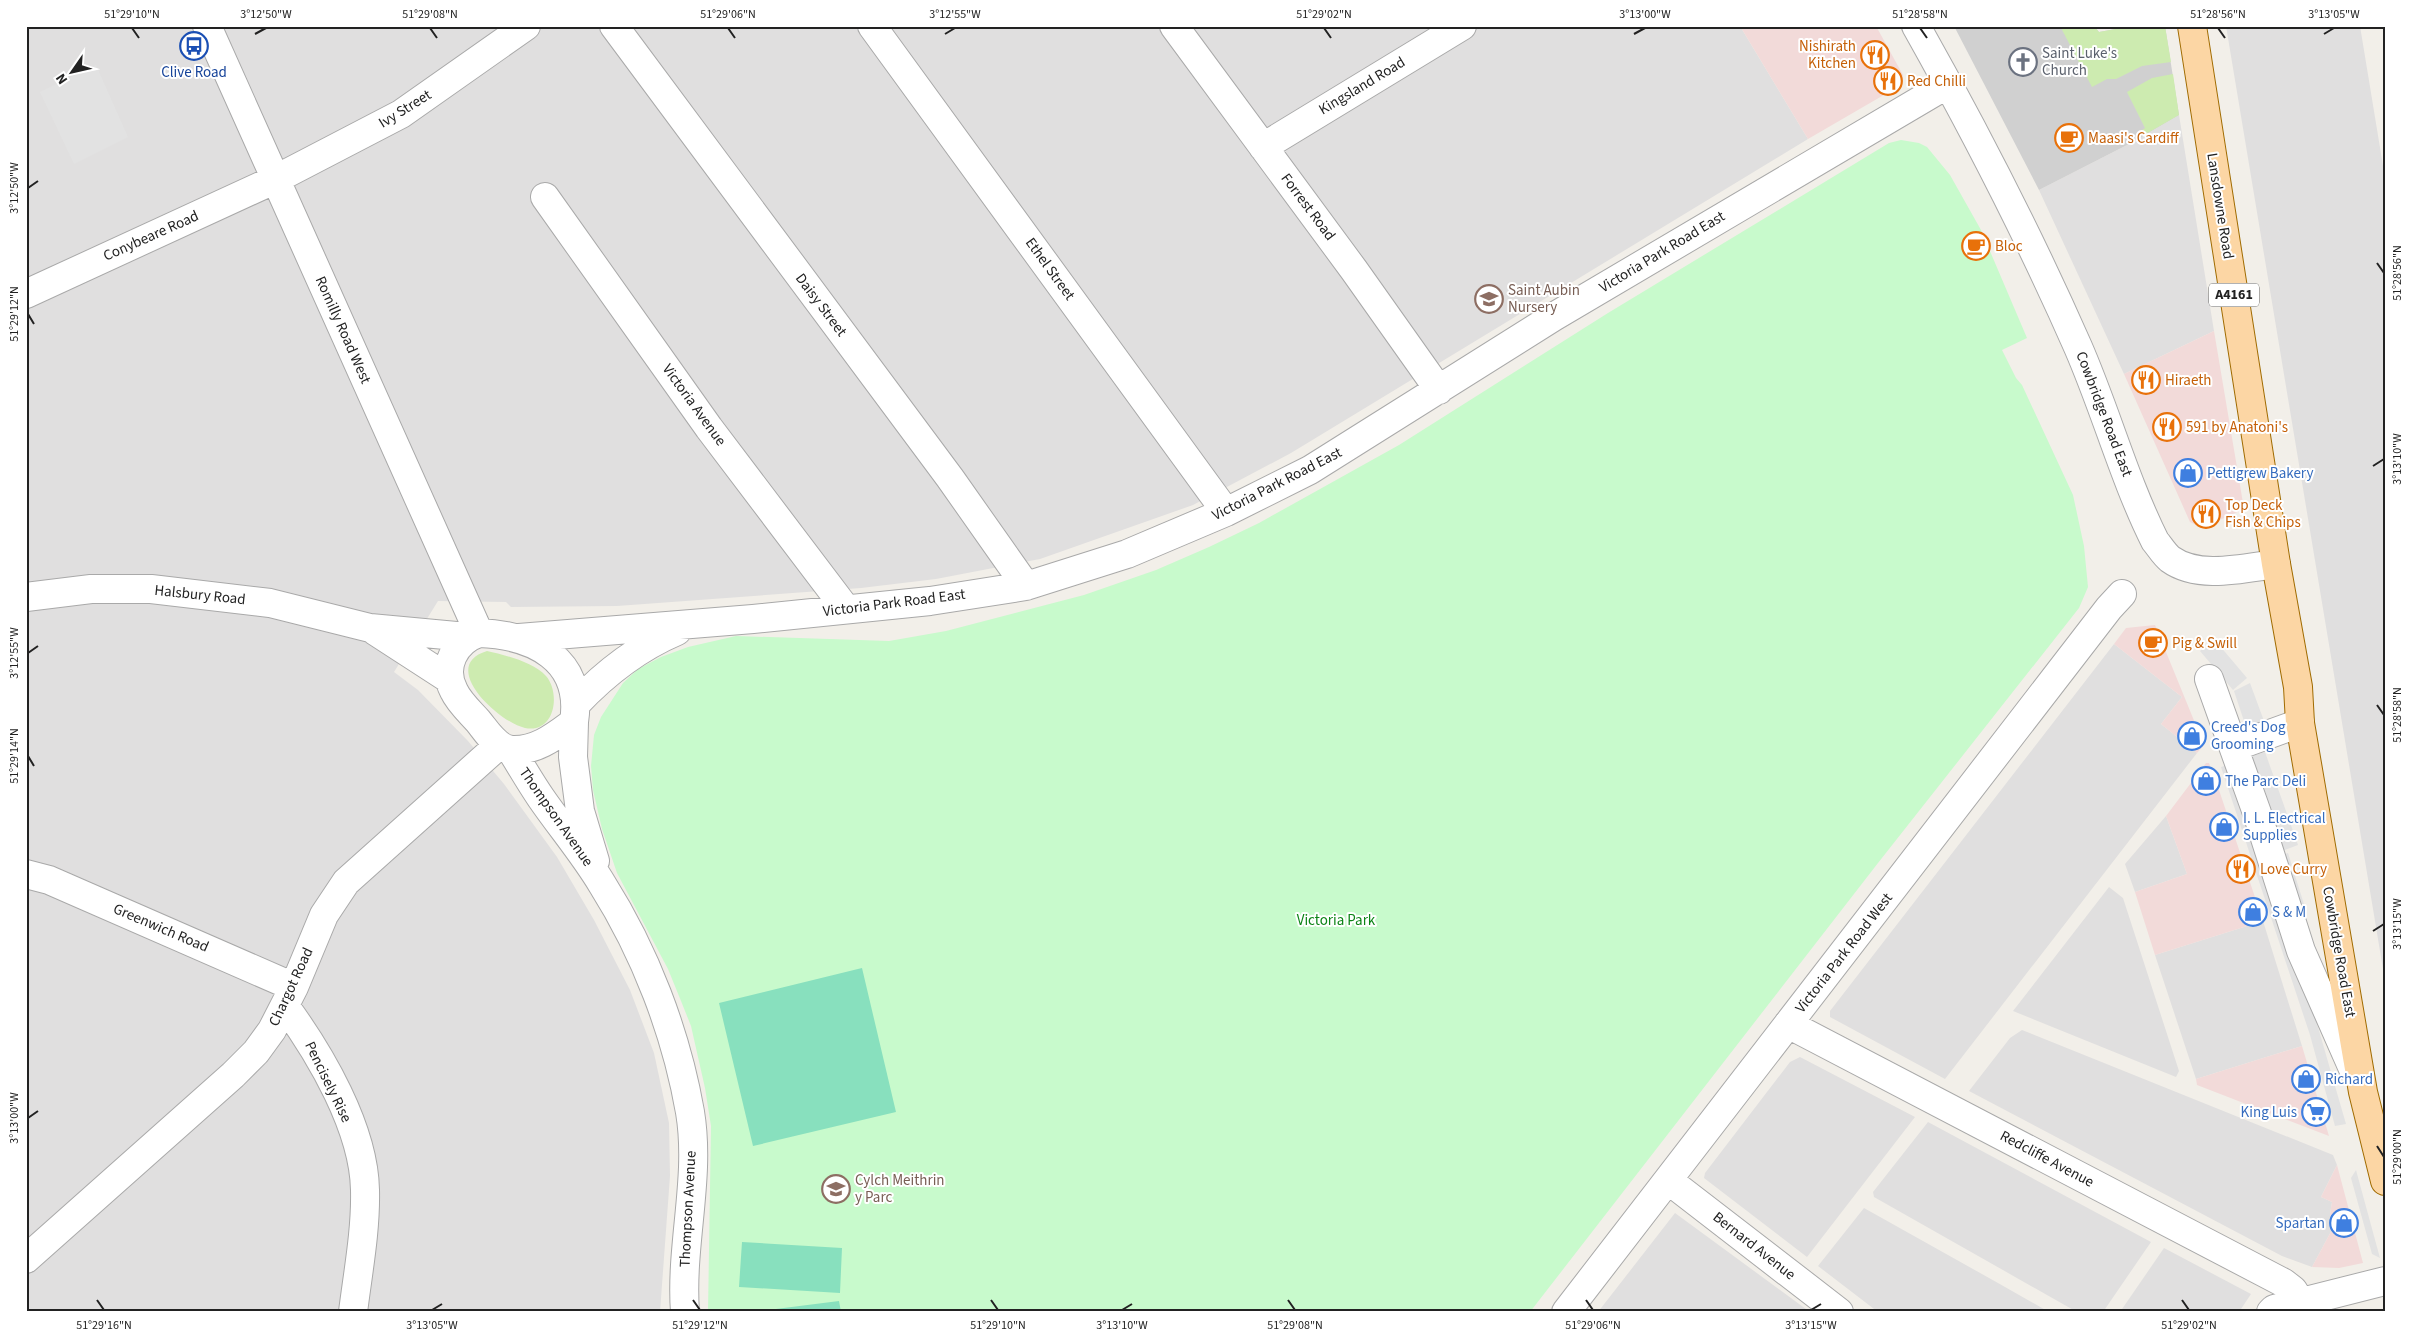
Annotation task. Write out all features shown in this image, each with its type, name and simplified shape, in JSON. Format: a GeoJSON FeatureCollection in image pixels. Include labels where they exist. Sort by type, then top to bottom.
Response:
{"type":"FeatureCollection","features":[{"type":"Feature","properties":{"kind":"main road","name":"Lansdowne Road"},"geometry":{"type":"LineString","coordinates":[[2192,26],[2276,564]]}},
{"type":"Feature","properties":{"kind":"main road","name":"Cowbridge Road East"},"geometry":{"type":"LineString","coordinates":[[2276,564],[2298,687],[2300,723],[2363,1092],[2383,1173]]}},
{"type":"Feature","properties":{"kind":"street","name":"Romilly Road West"},"geometry":{"type":"LineString","coordinates":[[207,26],[276,180],[473,635]]}},
{"type":"Feature","properties":{"kind":"street","name":"Ivy Street"},"geometry":{"type":"LineString","coordinates":[[276,180],[401,114],[526,26]]}},
{"type":"Feature","properties":{"kind":"street","name":"Daisy Street"},"geometry":{"type":"LineString","coordinates":[[614,26],[950,478],[1026,586]]}},
{"type":"Feature","properties":{"kind":"street","name":"Ethel Street"},"geometry":{"type":"LineString","coordinates":[[872,26],[1226,512]]}},
{"type":"Feature","properties":{"kind":"street","name":"Forrest Road"},"geometry":{"type":"LineString","coordinates":[[1174,26],[1354,270],[1439,390]]}},
{"type":"Feature","properties":{"kind":"street","name":"Kingsland Road"},"geometry":{"type":"LineString","coordinates":[[1263,147],[1462,26]]}},
{"type":"Feature","properties":{"kind":"street","name":"Cowbridge Road East"},"geometry":{"type":"LineString","coordinates":[[1916,26],[1948,84],[2034,252],[2078,348],[2155,541],[2169,558],[2182,566],[2203,570],[2222,571],[2276,564]]}},
{"type":"Feature","properties":{"kind":"street","name":"Victoria Park Road East"},"geometry":{"type":"LineString","coordinates":[[518,638],[753,619],[930,601],[1026,586],[1127,554],[1226,512],[1310,470],[1564,311],[1948,84]]}},
{"type":"Feature","properties":{"kind":"street","name":"Conybeare Road"},"geometry":{"type":"LineString","coordinates":[[26,294],[276,180]]}},
{"type":"Feature","properties":{"kind":"street","name":"Victoria Avenue"},"geometry":{"type":"LineString","coordinates":[[545,197],[704,420],[846,609]]}},
{"type":"Feature","properties":{"kind":"street","name":"Halsbury Road"},"geometry":{"type":"LineString","coordinates":[[26,598],[91,589],[160,590],[270,603],[370,628],[473,635]]}},
{"type":"Feature","properties":{"kind":"street","name":"Victoria Park Road West"},"geometry":{"type":"LineString","coordinates":[[1566,1312],[2109,608],[2122,594]]}},
{"type":"Feature","properties":{"kind":"street"},"geometry":{"type":"LineString","coordinates":[[575,713],[568,676],[557,659],[542,648],[518,638],[500,634],[473,635],[457,647],[450,660],[449,679],[454,692],[505,747],[527,748],[549,741],[575,713],[615,668],[649,643],[682,630],[753,619]]}},
{"type":"Feature","properties":{"kind":"street","name":"Halsbury Road"},"geometry":{"type":"LineString","coordinates":[[370,628],[449,679]]}},
{"type":"Feature","properties":{"kind":"street","name":"Cowbridge Road East"},"geometry":{"type":"LineString","coordinates":[[2209,679],[2234,747],[2300,951],[2363,1092]]}},
{"type":"Feature","properties":{"kind":"street","name":"Thompson Avenue"},"geometry":{"type":"LineString","coordinates":[[575,713],[573,757],[580,811],[602,884]]}},
{"type":"Feature","properties":{"kind":"street"},"geometry":{"type":"LineString","coordinates":[[2234,747],[2300,723]]}},
{"type":"Feature","properties":{"kind":"street","name":"Thompson Avenue"},"geometry":{"type":"LineString","coordinates":[[505,747],[602,884],[646,963],[672,1036],[690,1113],[693,1169],[685,1252],[685,1312]]}},
{"type":"Feature","properties":{"kind":"street","name":"Chargot Road"},"geometry":{"type":"LineString","coordinates":[[26,1259],[233,1075],[261,1045],[272,1030],[289,997],[324,915],[346,882],[505,747]]}},
{"type":"Feature","properties":{"kind":"street","name":"Greenwich Road"},"geometry":{"type":"LineString","coordinates":[[26,874],[50,880],[289,997]]}},
{"type":"Feature","properties":{"kind":"street","name":"Pencisely Rise"},"geometry":{"type":"LineString","coordinates":[[289,997],[343,1106],[358,1150],[365,1188],[364,1216],[353,1312]]}},
{"type":"Feature","properties":{"kind":"street","name":"Redcliffe Avenue"},"geometry":{"type":"LineString","coordinates":[[1788,1024],[2284,1283],[2293,1290],[2300,1301]]}},
{"type":"Feature","properties":{"kind":"street","name":"Bernard Avenue"},"geometry":{"type":"LineString","coordinates":[[1668,1180],[1839,1312]]}},
{"type":"Feature","properties":{"kind":"street"},"geometry":{"type":"LineString","coordinates":[[2272,1312],[2274,1309],[2300,1301],[2385,1281]]}},
{"type":"Feature","properties":{"kind":"shaded area"},"geometry":{"type":"Polygon","coordinates":[[[26,26],[1740,26],[1808,139],[1291,453],[1193,505],[1040,559],[936,579],[861,588],[617,606],[511,607],[506,602],[438,601],[394,672],[418,690],[468,741],[504,784],[557,857],[594,920],[630,990],[654,1053],[669,1123],[670,1176],[660,1312],[26,1312],[26,26]]]}},
{"type":"Feature","properties":{"kind":"shaded area"},"geometry":{"type":"Polygon","coordinates":[[[1740,26],[1876,26],[1903,75],[1901,85],[1808,139],[1740,26]]]}},
{"type":"Feature","properties":{"kind":"shaded area"},"geometry":{"type":"Polygon","coordinates":[[[1954,26],[2094,26],[2099,32],[2132,26],[2165,26],[2179,115],[2131,143],[2039,190],[1954,26]]]}},
{"type":"Feature","properties":{"kind":"shaded area"},"geometry":{"type":"Polygon","coordinates":[[[2226,26],[2360,26],[2385,178],[2385,981],[2226,26]]]}},
{"type":"Feature","properties":{"kind":"shaded area"},"geometry":{"type":"Polygon","coordinates":[[[96,65],[128,137],[74,164],[40,92],[96,65]]]}},
{"type":"Feature","properties":{"kind":"shaded area"},"geometry":{"type":"Polygon","coordinates":[[[2179,115],[2214,331],[2124,374],[2039,190],[2131,143],[2179,115]]]}},
{"type":"Feature","properties":{"kind":"shaded area"},"geometry":{"type":"Polygon","coordinates":[[[2214,331],[2244,509],[2202,528],[2190,522],[2124,374],[2214,331]]]}},
{"type":"Feature","properties":{"kind":"shaded area"},"geometry":{"type":"Polygon","coordinates":[[[2155,625],[2204,745],[2197,753],[2161,724],[2182,697],[2114,644],[2126,628],[2155,625]]]}},
{"type":"Feature","properties":{"kind":"shaded area"},"geometry":{"type":"Polygon","coordinates":[[[2214,639],[2247,678],[2233,690],[2200,651],[2214,639]]]}},
{"type":"Feature","properties":{"kind":"shaded area"},"geometry":{"type":"Polygon","coordinates":[[[2114,644],[2182,697],[2161,724],[2197,753],[1945,1079],[1830,1017],[1830,1011],[2114,644]]]}},
{"type":"Feature","properties":{"kind":"shaded area"},"geometry":{"type":"Polygon","coordinates":[[[2250,683],[2264,721],[2247,730],[2234,691],[2250,683]]]}},
{"type":"Feature","properties":{"kind":"shaded area"},"geometry":{"type":"Polygon","coordinates":[[[2265,752],[2298,845],[2277,853],[2245,758],[2265,752]]]}},
{"type":"Feature","properties":{"kind":"shaded area"},"geometry":{"type":"Polygon","coordinates":[[[2206,763],[2209,763],[2219,790],[2263,921],[2155,955],[2135,892],[2187,874],[2166,816],[2206,763]]]}},
{"type":"Feature","properties":{"kind":"shaded area"},"geometry":{"type":"Polygon","coordinates":[[[2231,764],[2309,996],[2346,1124],[2335,1126],[2310,1035],[2221,767],[2231,764]]]}},
{"type":"Feature","properties":{"kind":"shaded area"},"geometry":{"type":"Polygon","coordinates":[[[2166,816],[2187,874],[2135,892],[2125,864],[2166,816]]]}},
{"type":"Feature","properties":{"kind":"shaded area"},"geometry":{"type":"Polygon","coordinates":[[[2288,853],[2307,914],[2298,916],[2279,856],[2288,853]]]}},
{"type":"Feature","properties":{"kind":"shaded area"},"geometry":{"type":"Polygon","coordinates":[[[2109,887],[2123,898],[2179,1071],[2176,1077],[2013,1011],[2109,887]]]}},
{"type":"Feature","properties":{"kind":"shaded area"},"geometry":{"type":"Polygon","coordinates":[[[2263,921],[2302,1046],[2196,1079],[2155,955],[2263,921]]]}},
{"type":"Feature","properties":{"kind":"shaded area"},"geometry":{"type":"Polygon","coordinates":[[[2022,1030],[2333,1155],[2337,1165],[2321,1197],[2332,1202],[2330,1214],[2334,1226],[2312,1267],[2282,1256],[1969,1091],[2010,1038],[2022,1030]]]}},
{"type":"Feature","properties":{"kind":"shaded area"},"geometry":{"type":"Polygon","coordinates":[[[2302,1046],[2329,1136],[2197,1085],[2196,1079],[2302,1046]]]}},
{"type":"Feature","properties":{"kind":"shaded area"},"geometry":{"type":"Polygon","coordinates":[[[1800,1057],[1915,1117],[1807,1257],[1704,1178],[1705,1173],[1790,1062],[1800,1057]]]}},
{"type":"Feature","properties":{"kind":"shaded area"},"geometry":{"type":"Polygon","coordinates":[[[1928,1122],[2151,1242],[2103,1312],[2077,1312],[1874,1197],[1873,1192],[1928,1122]]]}},
{"type":"Feature","properties":{"kind":"shaded area"},"geometry":{"type":"Polygon","coordinates":[[[2337,1165],[2363,1263],[2339,1268],[2312,1267],[2334,1226],[2330,1214],[2332,1202],[2321,1197],[2337,1165]]]}},
{"type":"Feature","properties":{"kind":"shaded area"},"geometry":{"type":"Polygon","coordinates":[[[2356,1170],[2380,1258],[2372,1254],[2351,1178],[2356,1170]]]}},
{"type":"Feature","properties":{"kind":"shaded area"},"geometry":{"type":"Polygon","coordinates":[[[1864,1208],[2049,1312],[1878,1312],[1818,1266],[1864,1208]]]}},
{"type":"Feature","properties":{"kind":"shaded area"},"geometry":{"type":"Polygon","coordinates":[[[1675,1213],[1810,1312],[1598,1312],[1675,1213]]]}},
{"type":"Feature","properties":{"kind":"shaded area"},"geometry":{"type":"Polygon","coordinates":[[[2164,1248],[2251,1294],[2239,1312],[2120,1312],[2164,1248]]]}},
{"type":"Feature","properties":{"kind":"green space"},"geometry":{"type":"Polygon","coordinates":[[[2060,26],[2094,26],[2099,32],[2132,26],[2165,26],[2171,62],[2142,66],[2116,79],[2107,79],[2092,87],[2060,26]]]}},
{"type":"Feature","properties":{"kind":"green space"},"geometry":{"type":"Polygon","coordinates":[[[2173,74],[2179,115],[2144,135],[2141,131],[2145,128],[2127,92],[2152,78],[2173,74]]]}},
{"type":"Feature","properties":{"kind":"green space","name":"Victoria Park"},"geometry":{"type":"Polygon","coordinates":[[[1901,140],[1919,143],[1927,147],[1950,175],[1981,230],[2027,338],[2002,350],[2016,378],[2022,385],[2073,495],[2084,546],[2088,587],[2079,608],[1878,863],[1530,1312],[708,1312],[711,1126],[705,1088],[691,1026],[668,969],[617,873],[602,829],[593,790],[591,766],[594,735],[601,717],[623,683],[638,669],[661,657],[688,647],[736,636],[889,641],[946,631],[1084,595],[1156,570],[1259,523],[1399,445],[1608,313],[1889,143],[1901,140]]]}},
{"type":"Feature","properties":{"kind":"green space"},"geometry":{"type":"Polygon","coordinates":[[[487,651],[526,663],[546,676],[551,683],[554,702],[549,719],[543,725],[535,728],[525,728],[514,724],[501,716],[478,693],[470,681],[468,669],[473,658],[487,651]]]}},
{"type":"Feature","properties":{"kind":"green space"},"geometry":{"type":"Polygon","coordinates":[[[862,968],[896,1112],[753,1146],[719,1003],[862,968]]]}},
{"type":"Feature","properties":{"kind":"green space"},"geometry":{"type":"Polygon","coordinates":[[[742,1242],[842,1248],[840,1293],[739,1287],[742,1242]]]}},
{"type":"Feature","properties":{"kind":"green space"},"geometry":{"type":"Polygon","coordinates":[[[839,1301],[841,1312],[752,1312],[839,1301]]]}},
{"type":"Feature","properties":{"kind":"place","name":"Clive Road"},"geometry":{"type":"Point","coordinates":[194,46]}},
{"type":"Feature","properties":{"kind":"place","name":"Nishirath Kitchen"},"geometry":{"type":"Point","coordinates":[1875,55]}},
{"type":"Feature","properties":{"kind":"place","name":"Saint Luke's Church"},"geometry":{"type":"Point","coordinates":[2023,62]}},
{"type":"Feature","properties":{"kind":"place","name":"Red Chilli"},"geometry":{"type":"Point","coordinates":[1888,81]}},
{"type":"Feature","properties":{"kind":"place","name":"Maasi's Cardiff"},"geometry":{"type":"Point","coordinates":[2069,138]}},
{"type":"Feature","properties":{"kind":"place","name":"Bloc"},"geometry":{"type":"Point","coordinates":[1976,246]}},
{"type":"Feature","properties":{"kind":"place","name":"Saint Aubin Nursery"},"geometry":{"type":"Point","coordinates":[1489,299]}},
{"type":"Feature","properties":{"kind":"place","name":"Hiraeth"},"geometry":{"type":"Point","coordinates":[2146,380]}},
{"type":"Feature","properties":{"kind":"place","name":"591 by Anatoni's"},"geometry":{"type":"Point","coordinates":[2167,427]}},
{"type":"Feature","properties":{"kind":"place","name":"Pettigrew Bakery"},"geometry":{"type":"Point","coordinates":[2188,473]}},
{"type":"Feature","properties":{"kind":"place","name":"Top Deck Fish & Chips"},"geometry":{"type":"Point","coordinates":[2206,514]}},
{"type":"Feature","properties":{"kind":"place","name":"Pig & Swill"},"geometry":{"type":"Point","coordinates":[2153,643]}},
{"type":"Feature","properties":{"kind":"place","name":"Creed's Dog Grooming"},"geometry":{"type":"Point","coordinates":[2192,736]}},
{"type":"Feature","properties":{"kind":"place","name":"The Parc Deli"},"geometry":{"type":"Point","coordinates":[2206,781]}},
{"type":"Feature","properties":{"kind":"place","name":"I. L. Electrical Supplies"},"geometry":{"type":"Point","coordinates":[2224,827]}},
{"type":"Feature","properties":{"kind":"place","name":"Love Curry"},"geometry":{"type":"Point","coordinates":[2241,869]}},
{"type":"Feature","properties":{"kind":"place","name":"S & M"},"geometry":{"type":"Point","coordinates":[2253,912]}},
{"type":"Feature","properties":{"kind":"place","name":"Richard"},"geometry":{"type":"Point","coordinates":[2306,1079]}},
{"type":"Feature","properties":{"kind":"place","name":"King Luis"},"geometry":{"type":"Point","coordinates":[2316,1112]}},
{"type":"Feature","properties":{"kind":"place","name":"Cylch Meithrin y Parc"},"geometry":{"type":"Point","coordinates":[836,1189]}},
{"type":"Feature","properties":{"kind":"place","name":"Spartan"},"geometry":{"type":"Point","coordinates":[2344,1223]}}]}
